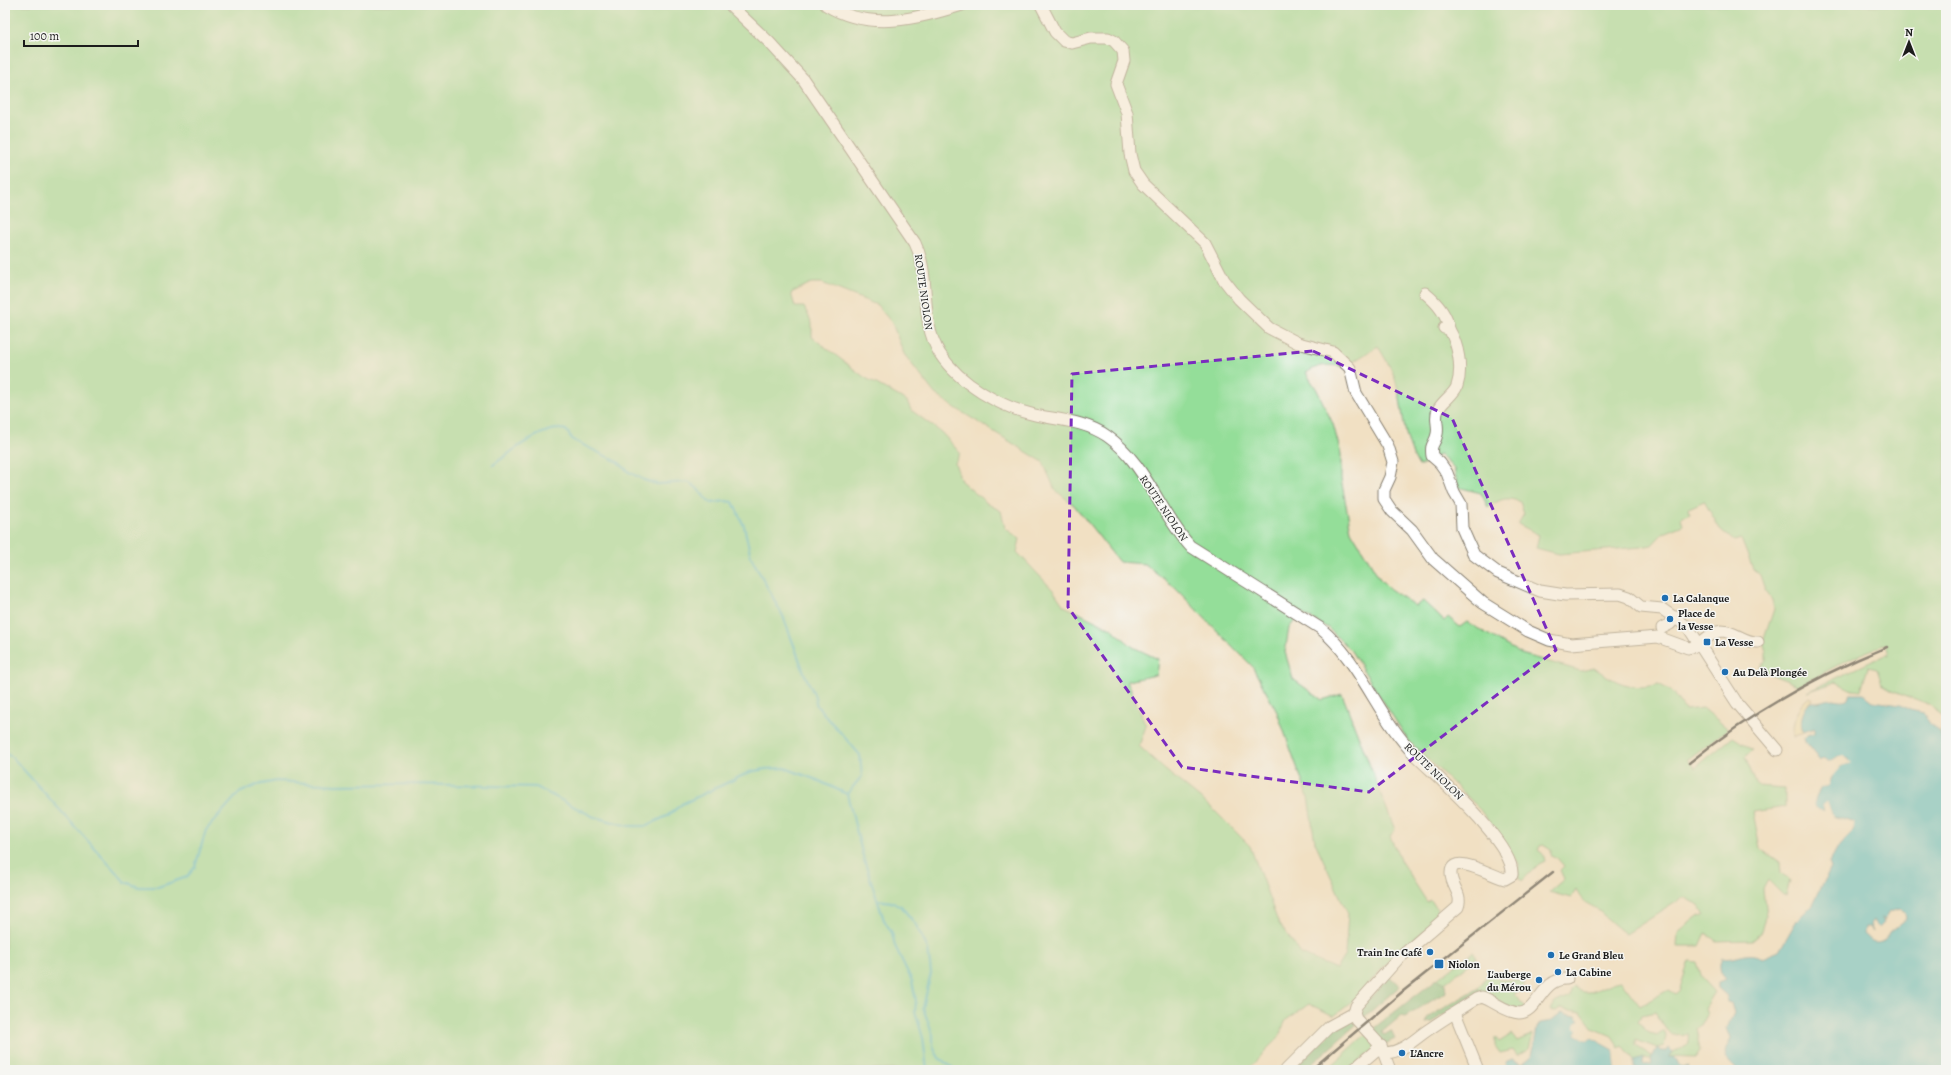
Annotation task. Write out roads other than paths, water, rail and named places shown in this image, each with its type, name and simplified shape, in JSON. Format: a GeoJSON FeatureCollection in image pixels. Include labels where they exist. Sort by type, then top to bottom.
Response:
{"type":"FeatureCollection","features":[{"type":"Feature","properties":{"kind":"street","name":"ROUTE NIOLON"},"geometry":{"type":"LineString","coordinates":[[730,5],[770,42],[802,79],[915,243],[920,255],[927,323],[931,336],[942,356],[950,366],[967,381],[999,403],[1021,412],[1081,424],[1105,435],[1121,447],[1133,462],[1177,531],[1190,546],[1320,628],[1334,640],[1350,659],[1385,717],[1402,740],[1470,807],[1509,860],[1512,875],[1505,880],[1470,865],[1458,864],[1454,866],[1451,870],[1451,876],[1460,897],[1458,907],[1398,959],[1356,1006],[1354,1013]]}},
{"type":"Feature","properties":{"kind":"street"},"geometry":{"type":"LineString","coordinates":[[826,5],[847,16],[869,21],[911,18],[962,5]]}},
{"type":"Feature","properties":{"kind":"street"},"geometry":{"type":"LineString","coordinates":[[1041,5],[1055,32],[1064,41],[1072,43],[1091,38],[1108,38],[1114,41],[1123,51],[1124,61],[1116,84],[1127,113],[1130,154],[1134,171],[1143,184],[1202,239],[1224,280],[1260,320],[1291,340],[1333,352],[1350,368],[1356,394],[1388,446],[1393,462],[1390,477],[1384,490],[1384,499],[1392,511],[1412,530],[1433,559],[1484,603],[1528,631],[1549,640],[1571,644],[1658,637],[1688,648],[1693,648],[1710,635],[1722,631],[1735,634],[1753,642],[1758,642]]}},
{"type":"Feature","properties":{"kind":"street"},"geometry":{"type":"LineString","coordinates":[[1202,239],[1212,244]]}},
{"type":"Feature","properties":{"kind":"street"},"geometry":{"type":"LineString","coordinates":[[1425,293],[1435,301],[1448,322],[1447,329],[1459,358],[1457,386],[1438,409],[1436,416],[1438,433],[1431,446],[1432,456],[1440,463],[1447,473],[1454,492],[1461,504],[1462,528],[1474,555],[1498,573],[1540,591],[1565,595],[1620,594],[1629,597],[1640,607],[1662,609],[1676,617],[1688,627],[1737,703],[1777,750]]}},
{"type":"Feature","properties":{"kind":"street"},"geometry":{"type":"LineString","coordinates":[[1662,628],[1670,624],[1676,617]]}},
{"type":"Feature","properties":{"kind":"street"},"geometry":{"type":"LineString","coordinates":[[1383,1049],[1393,1052],[1405,1047],[1429,1029],[1476,999],[1482,997],[1512,1012],[1523,1012],[1532,1006],[1550,984],[1567,979]]}},
{"type":"Feature","properties":{"kind":"street"},"geometry":{"type":"LineString","coordinates":[[1286,1070],[1330,1026],[1354,1013],[1356,1019],[1383,1049],[1390,1070]]}},
{"type":"Feature","properties":{"kind":"street"},"geometry":{"type":"LineString","coordinates":[[1454,1013],[1478,1070]]}},
{"type":"Feature","properties":{"kind":"street"},"geometry":{"type":"LineString","coordinates":[[1353,1070],[1383,1049]]}},
{"type":"Feature","properties":{"kind":"water"},"geometry":{"type":"Polygon","coordinates":[[[1850,694],[1864,694],[1873,701],[1900,705],[1910,710],[1924,713],[1930,724],[1940,732],[1943,745],[1946,746],[1946,1070],[1735,1070],[1736,1068],[1728,1060],[1725,1054],[1731,1038],[1727,1027],[1734,1013],[1731,1003],[1727,1002],[1727,996],[1718,988],[1718,982],[1726,979],[1722,975],[1720,964],[1722,958],[1752,955],[1762,958],[1779,951],[1797,920],[1813,904],[1831,868],[1829,863],[1839,845],[1853,830],[1854,823],[1833,816],[1827,803],[1823,805],[1824,811],[1816,808],[1815,805],[1816,798],[1821,787],[1828,786],[1833,775],[1839,768],[1849,764],[1849,759],[1839,756],[1831,761],[1823,758],[1820,761],[1805,742],[1804,738],[1807,735],[1814,733],[1814,728],[1804,732],[1801,724],[1802,716],[1811,702],[1831,699],[1847,699],[1850,694]],[[1899,909],[1890,912],[1885,920],[1881,917],[1884,922],[1879,927],[1873,920],[1870,924],[1873,932],[1870,927],[1865,927],[1864,934],[1875,942],[1882,940],[1906,919],[1905,912],[1899,909]]]}},
{"type":"Feature","properties":{"kind":"water"},"geometry":{"type":"Polygon","coordinates":[[[1563,1012],[1576,1016],[1580,1021],[1576,1023],[1578,1029],[1576,1034],[1587,1040],[1591,1037],[1614,1050],[1616,1070],[1506,1070],[1505,1062],[1512,1059],[1522,1064],[1532,1056],[1537,1028],[1540,1023],[1552,1021],[1563,1012]]]}},
{"type":"Feature","properties":{"kind":"water"},"geometry":{"type":"Polygon","coordinates":[[[1657,1048],[1661,1051],[1666,1051],[1668,1048],[1673,1052],[1669,1057],[1674,1057],[1679,1065],[1683,1067],[1688,1065],[1687,1070],[1634,1070],[1634,1060],[1643,1057],[1642,1065],[1652,1064],[1651,1059],[1657,1048]]]}},
{"type":"Feature","properties":{"kind":"waterway"},"geometry":{"type":"LineString","coordinates":[[493,465],[528,440],[538,435],[558,429],[566,430],[573,440],[618,462],[629,472],[644,480],[657,484],[688,482],[696,487],[708,501],[712,503],[725,501],[733,502],[744,526],[751,557],[783,616],[805,675],[814,694],[817,706],[860,755],[862,776],[847,794],[864,860],[884,920],[892,933],[895,946],[912,981],[916,1001],[915,1011],[923,1038],[927,1070]]}},
{"type":"Feature","properties":{"kind":"waterway"},"geometry":{"type":"LineString","coordinates":[[5,753],[12,757],[125,882],[139,887],[158,887],[187,877],[195,867],[206,830],[239,793],[257,785],[277,781],[335,785],[410,784],[536,787],[594,817],[629,826],[646,826],[667,816],[682,804],[750,772],[765,769],[785,768],[817,780],[847,794]]}},
{"type":"Feature","properties":{"kind":"waterway"},"geometry":{"type":"LineString","coordinates":[[878,900],[891,902],[901,906],[916,925],[928,949],[931,973],[923,1008],[933,1035],[933,1047],[939,1058],[956,1070]]}},
{"type":"Feature","properties":{"kind":"railway"},"geometry":{"type":"LineString","coordinates":[[1689,763],[1735,728],[1759,712],[1834,670],[1887,647]]}},
{"type":"Feature","properties":{"kind":"railway"},"geometry":{"type":"LineString","coordinates":[[1311,1070],[1402,992],[1553,872]]}},
{"type":"Feature","properties":{"kind":"place","name":"La Calanque"},"geometry":{"type":"Point","coordinates":[1665,598]}},
{"type":"Feature","properties":{"kind":"place","name":"Place de la Vesse"},"geometry":{"type":"Point","coordinates":[1670,619]}},
{"type":"Feature","properties":{"kind":"place","name":"La Vesse"},"geometry":{"type":"Point","coordinates":[1707,642]}},
{"type":"Feature","properties":{"kind":"place","name":"Au Delà Plongée"},"geometry":{"type":"Point","coordinates":[1725,672]}},
{"type":"Feature","properties":{"kind":"place","name":"Train Inc Café"},"geometry":{"type":"Point","coordinates":[1430,952]}},
{"type":"Feature","properties":{"kind":"place","name":"Le Grand Bleu"},"geometry":{"type":"Point","coordinates":[1551,955]}},
{"type":"Feature","properties":{"kind":"place","name":"Niolon"},"geometry":{"type":"Point","coordinates":[1439,964]}},
{"type":"Feature","properties":{"kind":"place","name":"La Cabine"},"geometry":{"type":"Point","coordinates":[1558,972]}},
{"type":"Feature","properties":{"kind":"place","name":"L'auberge du Mérou"},"geometry":{"type":"Point","coordinates":[1539,980]}},
{"type":"Feature","properties":{"kind":"place","name":"L’Ancre"},"geometry":{"type":"Point","coordinates":[1402,1053]}}]}
